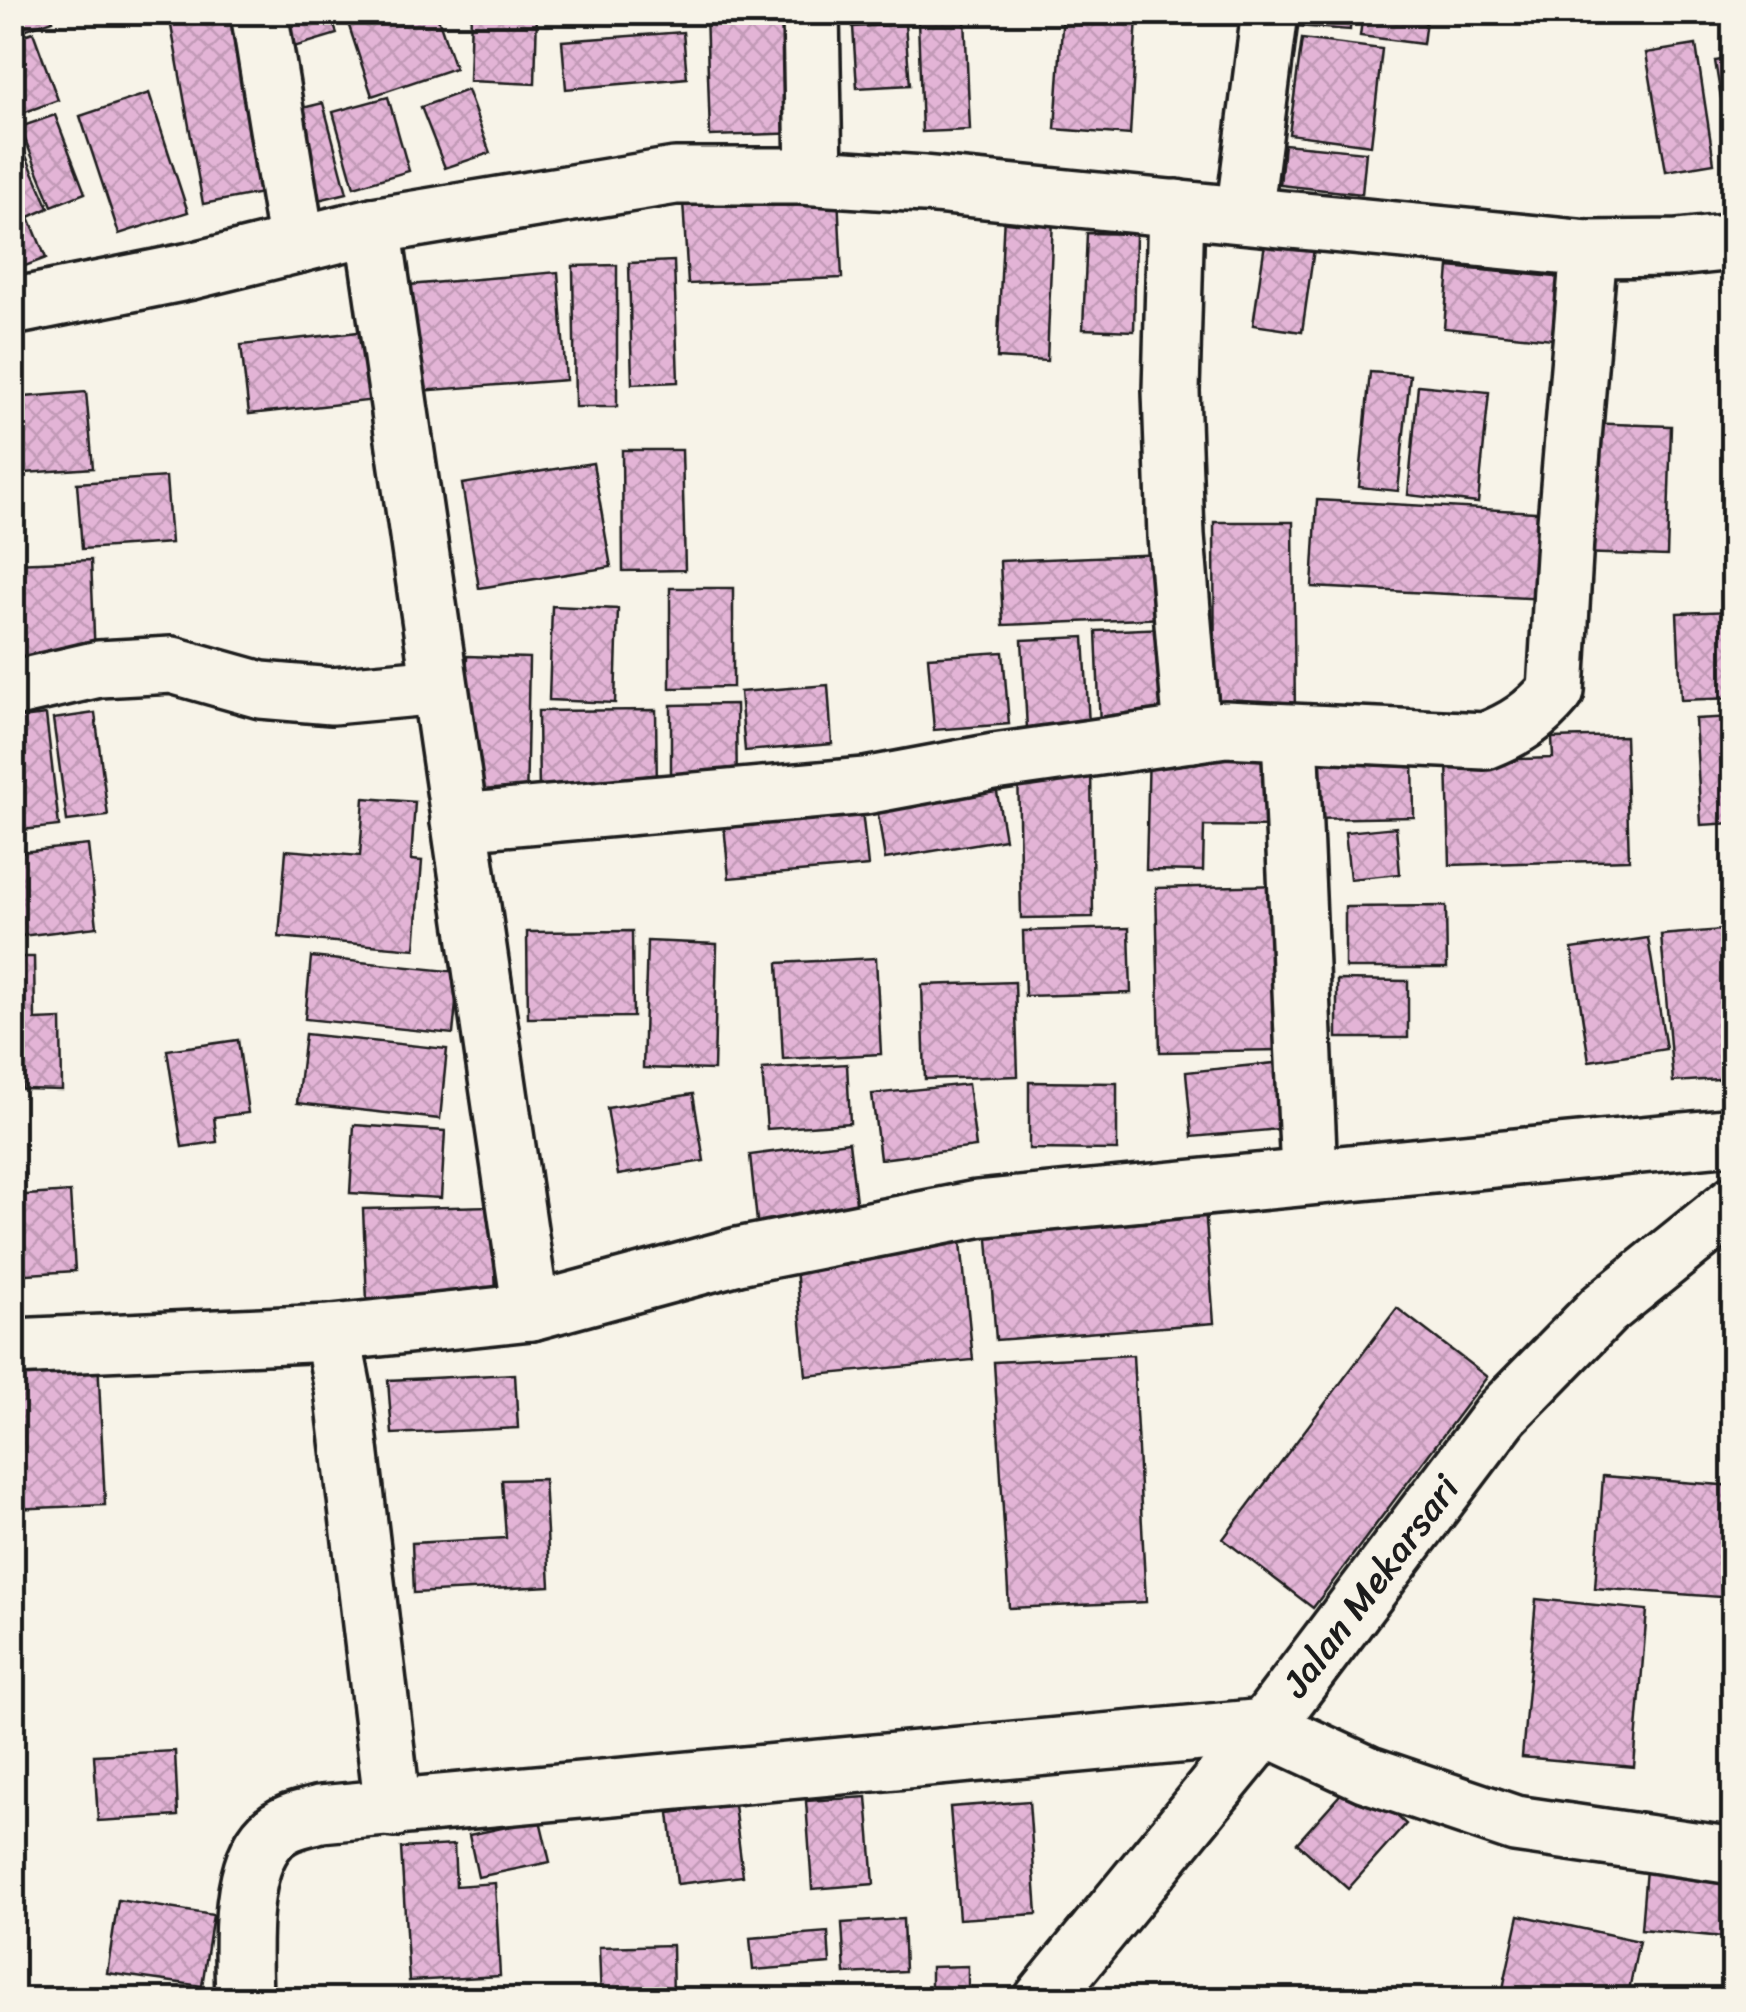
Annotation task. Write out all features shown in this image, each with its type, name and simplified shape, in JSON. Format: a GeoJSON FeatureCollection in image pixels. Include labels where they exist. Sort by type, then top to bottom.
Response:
{"type":"FeatureCollection","features":[{"type":"Feature","properties":{"kind":"street"},"geometry":{"type":"LineString","coordinates":[[258,12],[297,245]]}},
{"type":"Feature","properties":{"kind":"street"},"geometry":{"type":"LineString","coordinates":[[812,12],[814,176]]}},
{"type":"Feature","properties":{"kind":"street"},"geometry":{"type":"LineString","coordinates":[[1244,215],[1270,12]]}},
{"type":"Feature","properties":{"kind":"street"},"geometry":{"type":"LineString","coordinates":[[12,307],[191,271],[373,226],[675,176],[814,176],[1589,249],[1678,248],[1734,242]]}},
{"type":"Feature","properties":{"kind":"street"},"geometry":{"type":"LineString","coordinates":[[1176,208],[1172,427],[1176,536],[1192,734]]}},
{"type":"Feature","properties":{"kind":"street"},"geometry":{"type":"LineString","coordinates":[[373,226],[531,1312]]}},
{"type":"Feature","properties":{"kind":"street"},"geometry":{"type":"LineString","coordinates":[[459,822],[864,786],[1012,760],[1226,730],[1485,740],[1516,729],[1542,709],[1556,691],[1589,249]]}},
{"type":"Feature","properties":{"kind":"street"},"geometry":{"type":"LineString","coordinates":[[12,689],[98,669],[172,666],[262,690],[332,696],[439,686]]}},
{"type":"Feature","properties":{"kind":"street"},"geometry":{"type":"LineString","coordinates":[[1290,734],[1309,1175]]}},
{"type":"Feature","properties":{"kind":"street"},"geometry":{"type":"LineString","coordinates":[[12,1347],[332,1333],[531,1312],[738,1256],[977,1209],[1734,1136]]}},
{"type":"Feature","properties":{"kind":"street","name":"Jalan Mekarsari"},"geometry":{"type":"LineString","coordinates":[[1042,2000],[1265,1726],[1502,1413],[1604,1309],[1734,1204]]}},
{"type":"Feature","properties":{"kind":"street"},"geometry":{"type":"LineString","coordinates":[[332,1333],[343,1389],[393,1810]]}},
{"type":"Feature","properties":{"kind":"street"},"geometry":{"type":"LineString","coordinates":[[244,2000],[242,1946],[250,1874],[269,1836],[286,1823],[320,1814],[1265,1726],[1367,1774],[1514,1824],[1734,1856]]}},
{"type":"Feature","properties":{"kind":"building"},"geometry":{"type":"Polygon","coordinates":[[[12,12],[50,12],[53,20],[12,34],[12,12]]]}},
{"type":"Feature","properties":{"kind":"building"},"geometry":{"type":"Polygon","coordinates":[[[215,12],[249,12],[282,189],[203,204],[170,20],[215,12]]]}},
{"type":"Feature","properties":{"kind":"building"},"geometry":{"type":"Polygon","coordinates":[[[272,12],[330,12],[337,34],[284,50],[272,12]]]}},
{"type":"Feature","properties":{"kind":"building"},"geometry":{"type":"Polygon","coordinates":[[[379,12],[436,12],[455,68],[372,96],[348,23],[379,12]]]}},
{"type":"Feature","properties":{"kind":"building"},"geometry":{"type":"Polygon","coordinates":[[[471,12],[537,12],[535,84],[469,81],[471,12]]]}},
{"type":"Feature","properties":{"kind":"building"},"geometry":{"type":"Polygon","coordinates":[[[706,12],[799,12],[803,133],[710,136],[706,12]]]}},
{"type":"Feature","properties":{"kind":"building"},"geometry":{"type":"Polygon","coordinates":[[[1063,12],[1137,17],[1130,135],[1055,129],[1063,12]]]}},
{"type":"Feature","properties":{"kind":"building"},"geometry":{"type":"Polygon","coordinates":[[[1298,12],[1351,12],[1350,30],[1297,26],[1298,12]]]}},
{"type":"Feature","properties":{"kind":"building"},"geometry":{"type":"Polygon","coordinates":[[[1363,12],[1427,12],[1423,44],[1360,36],[1363,12]]]}},
{"type":"Feature","properties":{"kind":"building"},"geometry":{"type":"Polygon","coordinates":[[[965,18],[970,130],[922,132],[918,20],[965,18]]]}},
{"type":"Feature","properties":{"kind":"building"},"geometry":{"type":"Polygon","coordinates":[[[905,24],[910,85],[857,88],[853,27],[905,24]]]}},
{"type":"Feature","properties":{"kind":"building"},"geometry":{"type":"Polygon","coordinates":[[[33,32],[58,100],[12,117],[12,39],[33,32]]]}},
{"type":"Feature","properties":{"kind":"building"},"geometry":{"type":"Polygon","coordinates":[[[683,32],[687,78],[566,89],[562,41],[683,32]]]}},
{"type":"Feature","properties":{"kind":"building"},"geometry":{"type":"Polygon","coordinates":[[[1302,39],[1382,49],[1371,145],[1289,134],[1302,39]]]}},
{"type":"Feature","properties":{"kind":"building"},"geometry":{"type":"Polygon","coordinates":[[[1696,45],[1714,163],[1666,171],[1646,53],[1696,45]]]}},
{"type":"Feature","properties":{"kind":"building"},"geometry":{"type":"Polygon","coordinates":[[[1734,58],[1734,165],[1732,165],[1715,61],[1734,58]]]}},
{"type":"Feature","properties":{"kind":"building"},"geometry":{"type":"Polygon","coordinates":[[[467,90],[490,153],[445,168],[421,107],[467,90]]]}},
{"type":"Feature","properties":{"kind":"building"},"geometry":{"type":"Polygon","coordinates":[[[149,93],[188,212],[119,234],[80,116],[149,93]]]}},
{"type":"Feature","properties":{"kind":"building"},"geometry":{"type":"Polygon","coordinates":[[[388,97],[409,171],[354,187],[333,112],[388,97]]]}},
{"type":"Feature","properties":{"kind":"building"},"geometry":{"type":"Polygon","coordinates":[[[323,103],[347,193],[306,203],[282,113],[323,103]]]}},
{"type":"Feature","properties":{"kind":"building"},"geometry":{"type":"Polygon","coordinates":[[[55,115],[85,193],[52,206],[20,127],[55,115]]]}},
{"type":"Feature","properties":{"kind":"building"},"geometry":{"type":"Polygon","coordinates":[[[12,124],[49,208],[29,217],[46,258],[12,271],[12,124]]]}},
{"type":"Feature","properties":{"kind":"building"},"geometry":{"type":"Polygon","coordinates":[[[1284,144],[1366,152],[1362,194],[1280,185],[1284,144]]]}},
{"type":"Feature","properties":{"kind":"building"},"geometry":{"type":"Polygon","coordinates":[[[838,195],[842,278],[688,284],[683,201],[838,195]]]}},
{"type":"Feature","properties":{"kind":"building"},"geometry":{"type":"Polygon","coordinates":[[[1004,214],[1053,218],[1047,361],[997,358],[1004,214]]]}},
{"type":"Feature","properties":{"kind":"building"},"geometry":{"type":"Polygon","coordinates":[[[1087,233],[1136,234],[1134,331],[1083,329],[1087,233]]]}},
{"type":"Feature","properties":{"kind":"building"},"geometry":{"type":"Polygon","coordinates":[[[1266,236],[1315,242],[1302,332],[1253,325],[1266,236]]]}},
{"type":"Feature","properties":{"kind":"building"},"geometry":{"type":"Polygon","coordinates":[[[674,261],[678,382],[632,384],[629,263],[674,261]]]}},
{"type":"Feature","properties":{"kind":"building"},"geometry":{"type":"Polygon","coordinates":[[[617,265],[617,407],[575,407],[573,266],[617,265]]]}},
{"type":"Feature","properties":{"kind":"building"},"geometry":{"type":"Polygon","coordinates":[[[1449,267],[1577,279],[1572,341],[1444,328],[1449,267]]]}},
{"type":"Feature","properties":{"kind":"building"},"geometry":{"type":"Polygon","coordinates":[[[558,272],[566,380],[419,391],[409,285],[558,272]]]}},
{"type":"Feature","properties":{"kind":"building"},"geometry":{"type":"Polygon","coordinates":[[[368,331],[376,400],[249,414],[241,345],[368,331]]]}},
{"type":"Feature","properties":{"kind":"building"},"geometry":{"type":"Polygon","coordinates":[[[1370,372],[1410,375],[1398,491],[1359,487],[1370,372]]]}},
{"type":"Feature","properties":{"kind":"building"},"geometry":{"type":"Polygon","coordinates":[[[1418,385],[1489,392],[1478,503],[1408,495],[1418,385]]]}},
{"type":"Feature","properties":{"kind":"building"},"geometry":{"type":"Polygon","coordinates":[[[86,392],[93,468],[12,474],[12,398],[86,392]]]}},
{"type":"Feature","properties":{"kind":"building"},"geometry":{"type":"Polygon","coordinates":[[[1583,423],[1671,426],[1667,556],[1579,553],[1583,423]]]}},
{"type":"Feature","properties":{"kind":"building"},"geometry":{"type":"Polygon","coordinates":[[[622,450],[682,450],[685,570],[623,571],[622,450]]]}},
{"type":"Feature","properties":{"kind":"building"},"geometry":{"type":"Polygon","coordinates":[[[593,463],[611,567],[479,588],[462,484],[593,463]]]}},
{"type":"Feature","properties":{"kind":"building"},"geometry":{"type":"Polygon","coordinates":[[[166,477],[171,543],[82,549],[77,483],[166,477]]]}},
{"type":"Feature","properties":{"kind":"building"},"geometry":{"type":"Polygon","coordinates":[[[1317,500],[1553,513],[1548,599],[1312,587],[1317,500]]]}},
{"type":"Feature","properties":{"kind":"building"},"geometry":{"type":"Polygon","coordinates":[[[1214,522],[1293,522],[1295,719],[1215,721],[1214,522]]]}},
{"type":"Feature","properties":{"kind":"building"},"geometry":{"type":"Polygon","coordinates":[[[1162,554],[1165,618],[1003,625],[1000,561],[1162,554]]]}},
{"type":"Feature","properties":{"kind":"building"},"geometry":{"type":"Polygon","coordinates":[[[91,560],[95,659],[12,663],[12,563],[91,560]]]}},
{"type":"Feature","properties":{"kind":"building"},"geometry":{"type":"Polygon","coordinates":[[[670,588],[733,588],[733,687],[670,688],[670,588]]]}},
{"type":"Feature","properties":{"kind":"building"},"geometry":{"type":"Polygon","coordinates":[[[552,606],[618,609],[615,703],[549,700],[552,606]]]}},
{"type":"Feature","properties":{"kind":"building"},"geometry":{"type":"Polygon","coordinates":[[[1734,611],[1734,698],[1681,700],[1677,613],[1734,611]]]}},
{"type":"Feature","properties":{"kind":"building"},"geometry":{"type":"Polygon","coordinates":[[[1167,628],[1171,722],[1100,726],[1096,631],[1167,628]]]}},
{"type":"Feature","properties":{"kind":"building"},"geometry":{"type":"Polygon","coordinates":[[[1084,637],[1089,725],[1027,729],[1022,640],[1084,637]]]}},
{"type":"Feature","properties":{"kind":"building"},"geometry":{"type":"Polygon","coordinates":[[[1003,652],[1009,724],[934,730],[928,657],[1003,652]]]}},
{"type":"Feature","properties":{"kind":"building"},"geometry":{"type":"Polygon","coordinates":[[[467,656],[529,658],[526,807],[464,805],[467,656]]]}},
{"type":"Feature","properties":{"kind":"building"},"geometry":{"type":"Polygon","coordinates":[[[828,685],[832,744],[745,751],[740,692],[828,685]]]}},
{"type":"Feature","properties":{"kind":"building"},"geometry":{"type":"Polygon","coordinates":[[[736,704],[737,795],[671,796],[671,705],[736,704]]]}},
{"type":"Feature","properties":{"kind":"building"},"geometry":{"type":"Polygon","coordinates":[[[656,710],[657,795],[539,797],[538,711],[656,710]]]}},
{"type":"Feature","properties":{"kind":"building"},"geometry":{"type":"Polygon","coordinates":[[[95,713],[108,816],[67,821],[53,719],[95,713]]]}},
{"type":"Feature","properties":{"kind":"building"},"geometry":{"type":"Polygon","coordinates":[[[46,715],[59,826],[12,831],[12,719],[46,715]]]}},
{"type":"Feature","properties":{"kind":"building"},"geometry":{"type":"Polygon","coordinates":[[[1734,717],[1734,823],[1701,825],[1695,719],[1734,717]]]}},
{"type":"Feature","properties":{"kind":"building"},"geometry":{"type":"Polygon","coordinates":[[[1625,736],[1629,860],[1450,865],[1447,761],[1553,758],[1552,738],[1625,736]]]}},
{"type":"Feature","properties":{"kind":"building"},"geometry":{"type":"Polygon","coordinates":[[[1149,749],[1279,751],[1278,827],[1204,826],[1203,871],[1146,870],[1149,749]]]}},
{"type":"Feature","properties":{"kind":"building"},"geometry":{"type":"Polygon","coordinates":[[[1413,754],[1414,817],[1309,819],[1309,756],[1413,754]]]}},
{"type":"Feature","properties":{"kind":"building"},"geometry":{"type":"Polygon","coordinates":[[[1091,766],[1093,917],[1021,918],[1018,767],[1091,766]]]}},
{"type":"Feature","properties":{"kind":"building"},"geometry":{"type":"Polygon","coordinates":[[[994,775],[1005,839],[885,859],[875,795],[994,775]]]}},
{"type":"Feature","properties":{"kind":"building"},"geometry":{"type":"Polygon","coordinates":[[[364,798],[415,802],[411,860],[422,861],[415,949],[279,937],[286,850],[360,856],[364,798]]]}},
{"type":"Feature","properties":{"kind":"building"},"geometry":{"type":"Polygon","coordinates":[[[861,801],[868,866],[729,878],[723,814],[861,801]]]}},
{"type":"Feature","properties":{"kind":"building"},"geometry":{"type":"Polygon","coordinates":[[[1396,827],[1400,874],[1350,879],[1345,832],[1396,827]]]}},
{"type":"Feature","properties":{"kind":"building"},"geometry":{"type":"Polygon","coordinates":[[[88,845],[97,927],[12,937],[12,853],[88,845]]]}},
{"type":"Feature","properties":{"kind":"building"},"geometry":{"type":"Polygon","coordinates":[[[1284,885],[1288,1050],[1160,1052],[1156,888],[1284,885]]]}},
{"type":"Feature","properties":{"kind":"building"},"geometry":{"type":"Polygon","coordinates":[[[1446,906],[1447,968],[1345,968],[1345,907],[1446,906]]]}},
{"type":"Feature","properties":{"kind":"building"},"geometry":{"type":"Polygon","coordinates":[[[1129,928],[1131,993],[1025,996],[1023,931],[1129,928]]]}},
{"type":"Feature","properties":{"kind":"building"},"geometry":{"type":"Polygon","coordinates":[[[1734,929],[1734,1078],[1673,1082],[1661,935],[1734,929]]]}},
{"type":"Feature","properties":{"kind":"building"},"geometry":{"type":"Polygon","coordinates":[[[632,931],[633,1017],[528,1018],[527,932],[632,931]]]}},
{"type":"Feature","properties":{"kind":"building"},"geometry":{"type":"Polygon","coordinates":[[[1648,938],[1666,1049],[1589,1061],[1572,949],[1648,938]]]}},
{"type":"Feature","properties":{"kind":"building"},"geometry":{"type":"Polygon","coordinates":[[[647,941],[717,944],[714,1070],[643,1068],[647,941]]]}},
{"type":"Feature","properties":{"kind":"building"},"geometry":{"type":"Polygon","coordinates":[[[12,957],[34,957],[35,1020],[61,1019],[62,1090],[22,1089],[22,1078],[12,1078],[12,957]]]}},
{"type":"Feature","properties":{"kind":"building"},"geometry":{"type":"Polygon","coordinates":[[[311,957],[459,972],[453,1034],[305,1019],[311,957]]]}},
{"type":"Feature","properties":{"kind":"building"},"geometry":{"type":"Polygon","coordinates":[[[876,958],[881,1054],[783,1059],[778,963],[876,958]]]}},
{"type":"Feature","properties":{"kind":"building"},"geometry":{"type":"Polygon","coordinates":[[[1337,980],[1408,981],[1408,1038],[1337,1038],[1337,980]]]}},
{"type":"Feature","properties":{"kind":"building"},"geometry":{"type":"Polygon","coordinates":[[[1015,982],[1018,1076],[925,1079],[922,985],[1015,982]]]}},
{"type":"Feature","properties":{"kind":"building"},"geometry":{"type":"Polygon","coordinates":[[[305,1034],[447,1049],[440,1119],[297,1103],[305,1034]]]}},
{"type":"Feature","properties":{"kind":"building"},"geometry":{"type":"Polygon","coordinates":[[[238,1040],[248,1113],[214,1117],[217,1142],[182,1147],[167,1050],[238,1040]]]}},
{"type":"Feature","properties":{"kind":"building"},"geometry":{"type":"Polygon","coordinates":[[[1294,1061],[1301,1127],[1192,1137],[1186,1072],[1294,1061]]]}},
{"type":"Feature","properties":{"kind":"building"},"geometry":{"type":"Polygon","coordinates":[[[847,1064],[850,1123],[767,1129],[762,1069],[847,1064]]]}},
{"type":"Feature","properties":{"kind":"building"},"geometry":{"type":"Polygon","coordinates":[[[1029,1082],[1117,1083],[1117,1150],[1029,1149],[1029,1082]]]}},
{"type":"Feature","properties":{"kind":"building"},"geometry":{"type":"Polygon","coordinates":[[[968,1084],[976,1147],[880,1159],[872,1094],[968,1084]]]}},
{"type":"Feature","properties":{"kind":"building"},"geometry":{"type":"Polygon","coordinates":[[[693,1094],[704,1161],[618,1175],[607,1108],[693,1094]]]}},
{"type":"Feature","properties":{"kind":"building"},"geometry":{"type":"Polygon","coordinates":[[[354,1125],[445,1131],[441,1198],[350,1193],[354,1125]]]}},
{"type":"Feature","properties":{"kind":"building"},"geometry":{"type":"Polygon","coordinates":[[[849,1142],[858,1219],[758,1231],[750,1155],[849,1142]]]}},
{"type":"Feature","properties":{"kind":"building"},"geometry":{"type":"Polygon","coordinates":[[[70,1192],[75,1271],[12,1275],[12,1196],[70,1192]]]}},
{"type":"Feature","properties":{"kind":"building"},"geometry":{"type":"Polygon","coordinates":[[[493,1206],[496,1296],[367,1301],[363,1209],[493,1206]]]}},
{"type":"Feature","properties":{"kind":"building"},"geometry":{"type":"Polygon","coordinates":[[[1205,1208],[1214,1323],[996,1340],[987,1226],[1205,1208]]]}},
{"type":"Feature","properties":{"kind":"building"},"geometry":{"type":"Polygon","coordinates":[[[961,1242],[973,1360],[806,1376],[795,1258],[961,1242]]]}},
{"type":"Feature","properties":{"kind":"building"},"geometry":{"type":"Polygon","coordinates":[[[1397,1308],[1487,1377],[1313,1608],[1223,1539],[1397,1308]]]}},
{"type":"Feature","properties":{"kind":"building"},"geometry":{"type":"Polygon","coordinates":[[[1133,1355],[1146,1602],[1009,1608],[994,1362],[1133,1355]]]}},
{"type":"Feature","properties":{"kind":"building"},"geometry":{"type":"Polygon","coordinates":[[[98,1359],[105,1505],[12,1509],[12,1362],[98,1359]]]}},
{"type":"Feature","properties":{"kind":"building"},"geometry":{"type":"Polygon","coordinates":[[[515,1374],[518,1428],[392,1434],[388,1380],[515,1374]]]}},
{"type":"Feature","properties":{"kind":"building"},"geometry":{"type":"Polygon","coordinates":[[[1603,1476],[1734,1486],[1734,1598],[1595,1588],[1603,1476]]]}},
{"type":"Feature","properties":{"kind":"building"},"geometry":{"type":"Polygon","coordinates":[[[544,1479],[550,1586],[414,1593],[412,1543],[506,1538],[502,1480],[544,1479]]]}},
{"type":"Feature","properties":{"kind":"building"},"geometry":{"type":"Polygon","coordinates":[[[1536,1599],[1647,1610],[1634,1767],[1522,1757],[1536,1599]]]}},
{"type":"Feature","properties":{"kind":"building"},"geometry":{"type":"Polygon","coordinates":[[[175,1751],[178,1816],[98,1821],[94,1755],[175,1751]]]}},
{"type":"Feature","properties":{"kind":"building"},"geometry":{"type":"Polygon","coordinates":[[[1355,1778],[1406,1824],[1348,1889],[1297,1843],[1355,1778]]]}},
{"type":"Feature","properties":{"kind":"building"},"geometry":{"type":"Polygon","coordinates":[[[867,1797],[874,1884],[812,1889],[806,1801],[867,1797]]]}},
{"type":"Feature","properties":{"kind":"building"},"geometry":{"type":"Polygon","coordinates":[[[1029,1801],[1037,1914],[959,1919],[950,1807],[1029,1801]]]}},
{"type":"Feature","properties":{"kind":"building"},"geometry":{"type":"Polygon","coordinates":[[[734,1805],[743,1876],[677,1884],[669,1813],[734,1805]]]}},
{"type":"Feature","properties":{"kind":"building"},"geometry":{"type":"Polygon","coordinates":[[[540,1820],[550,1862],[478,1877],[469,1835],[540,1820]]]}},
{"type":"Feature","properties":{"kind":"building"},"geometry":{"type":"Polygon","coordinates":[[[454,1845],[456,1886],[495,1883],[500,1976],[409,1981],[401,1848],[454,1845]]]}},
{"type":"Feature","properties":{"kind":"building"},"geometry":{"type":"Polygon","coordinates":[[[1647,1857],[1734,1866],[1734,1938],[1641,1929],[1647,1857]]]}},
{"type":"Feature","properties":{"kind":"building"},"geometry":{"type":"Polygon","coordinates":[[[118,1900],[213,1915],[202,1986],[107,1973],[118,1900]]]}},
{"type":"Feature","properties":{"kind":"building"},"geometry":{"type":"Polygon","coordinates":[[[1519,1915],[1639,1941],[1627,2000],[1530,2000],[1502,1993],[1519,1915]]]}},
{"type":"Feature","properties":{"kind":"building"},"geometry":{"type":"Polygon","coordinates":[[[903,1919],[905,1971],[845,1974],[842,1923],[903,1919]]]}},
{"type":"Feature","properties":{"kind":"building"},"geometry":{"type":"Polygon","coordinates":[[[828,1932],[830,1964],[753,1970],[750,1938],[828,1932]]]}},
{"type":"Feature","properties":{"kind":"building"},"geometry":{"type":"Polygon","coordinates":[[[672,1945],[673,2000],[601,2000],[599,1947],[672,1945]]]}},
{"type":"Feature","properties":{"kind":"building"},"geometry":{"type":"Polygon","coordinates":[[[968,1966],[968,2000],[931,2000],[931,1967],[968,1966]]]}},
{"type":"Feature","properties":{"kind":"building"},"geometry":{"type":"Polygon","coordinates":[[[688,1988],[828,1992],[827,2000],[688,2000],[688,1988]]]}},
{"type":"Feature","properties":{"kind":"building"},"geometry":{"type":"Polygon","coordinates":[[[82,1992],[190,2000],[81,2000],[82,1992]]]}}]}
